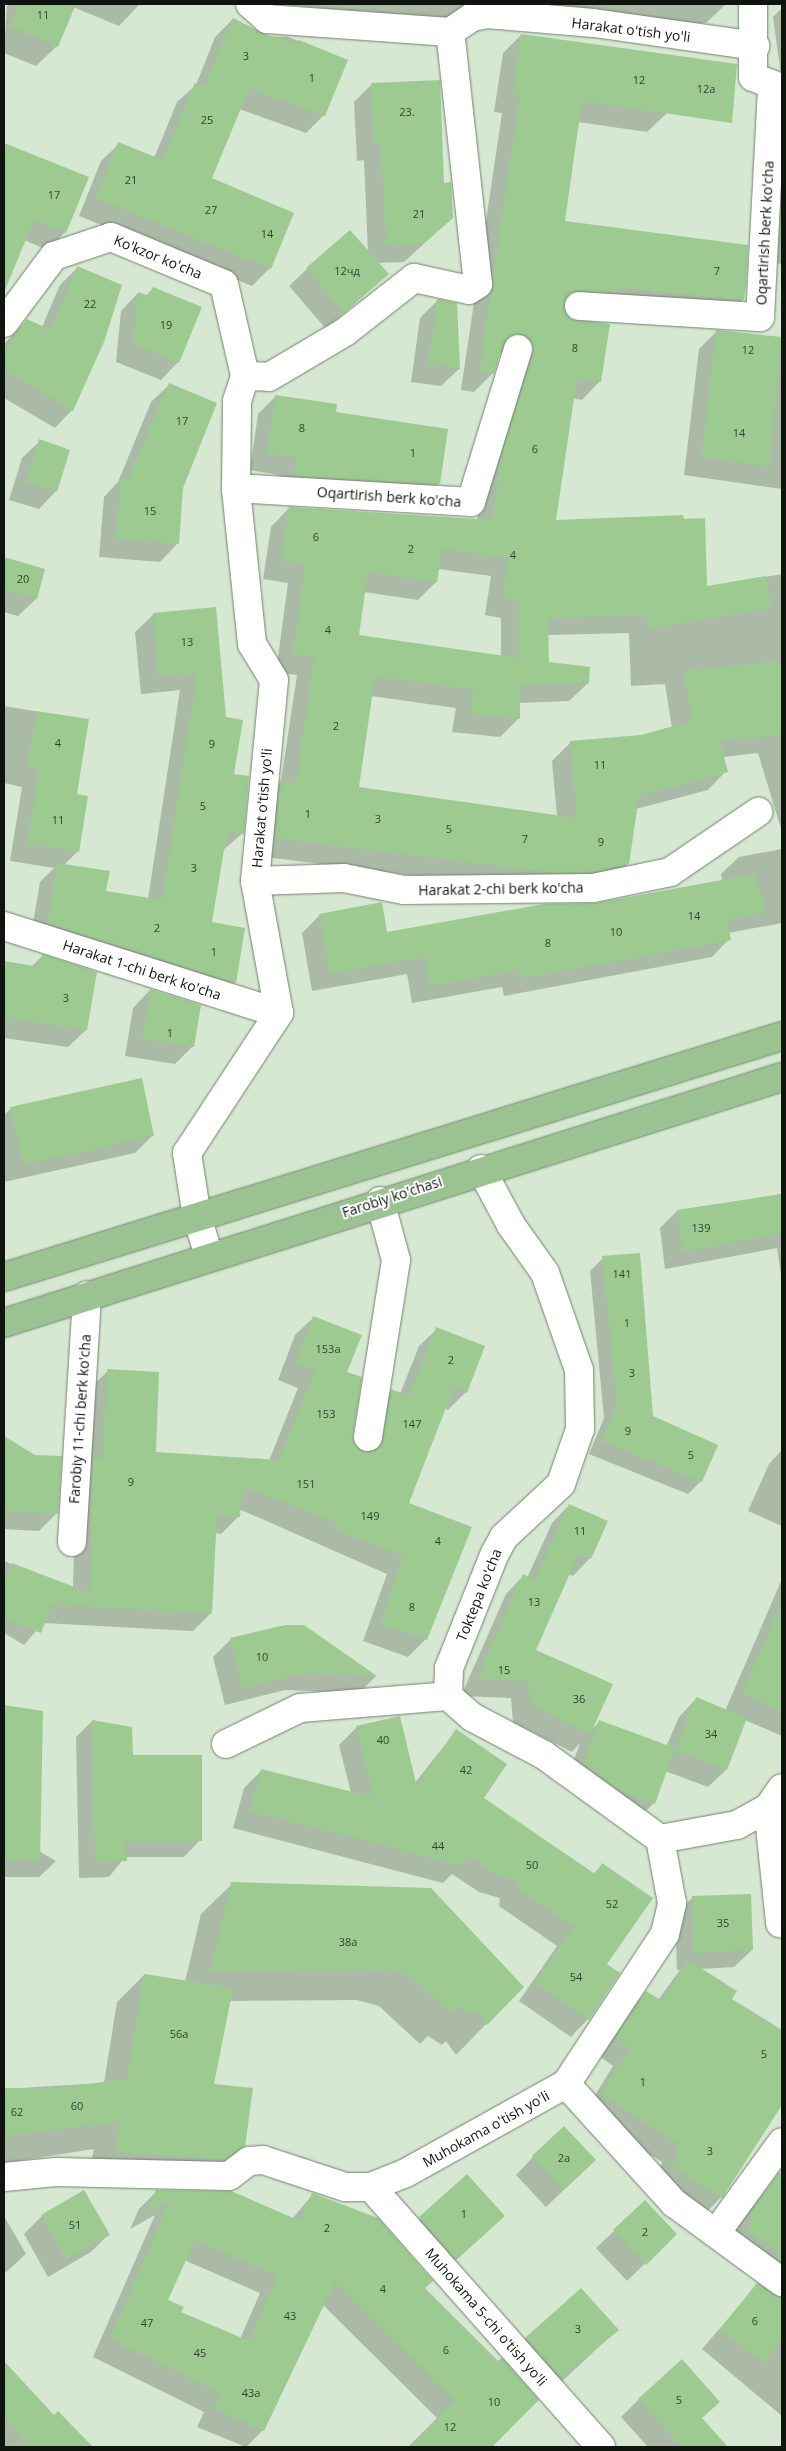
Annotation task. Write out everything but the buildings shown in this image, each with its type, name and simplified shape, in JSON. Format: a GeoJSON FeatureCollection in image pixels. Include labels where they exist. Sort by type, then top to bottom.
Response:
{"type":"FeatureCollection","features":[{"type":"Feature","properties":{"kind":"main road"},"geometry":{"type":"LineString","coordinates":[[4,1277],[782,1036]]}},
{"type":"Feature","properties":{"kind":"main road","name":"Farobiy ko'chasi"},"geometry":{"type":"LineString","coordinates":[[4,1322],[481,1169],[782,1077]]}},
{"type":"Feature","properties":{"kind":"street"},"geometry":{"type":"LineString","coordinates":[[245,376],[269,377],[345,332],[414,278],[469,290],[478,284],[450,32],[267,19],[250,4]]}},
{"type":"Feature","properties":{"kind":"street"},"geometry":{"type":"LineString","coordinates":[[753,4],[755,46],[753,77],[777,87]]}},
{"type":"Feature","properties":{"kind":"street","name":"Harakat o'tish yo'li"},"geometry":{"type":"LineString","coordinates":[[450,32],[472,17],[486,14],[594,24],[755,46]]}},
{"type":"Feature","properties":{"kind":"street","name":"Oqartirish berk ko'cha"},"geometry":{"type":"LineString","coordinates":[[579,306],[771,319],[777,87]]}},
{"type":"Feature","properties":{"kind":"street","name":"Ko'kzor ko'cha"},"geometry":{"type":"LineString","coordinates":[[4,323],[54,256],[111,237],[224,284],[245,376]]}},
{"type":"Feature","properties":{"kind":"street","name":"Oqartirish berk ko'cha"},"geometry":{"type":"LineString","coordinates":[[236,488],[471,502],[518,349]]}},
{"type":"Feature","properties":{"kind":"street","name":"Harakat o'tish yo'li"},"geometry":{"type":"LineString","coordinates":[[245,376],[237,401],[236,488],[252,644],[274,680],[255,881],[280,1013]]}},
{"type":"Feature","properties":{"kind":"street","name":"Harakat 2-chi berk ko'cha"},"geometry":{"type":"LineString","coordinates":[[255,881],[344,878],[404,890],[593,888],[670,872],[758,812]]}},
{"type":"Feature","properties":{"kind":"street","name":"Harakat 1-chi berk ko'cha"},"geometry":{"type":"LineString","coordinates":[[4,926],[280,1013]]}},
{"type":"Feature","properties":{"kind":"street"},"geometry":{"type":"LineString","coordinates":[[209,1256],[197,1217],[187,1153],[280,1013]]}},
{"type":"Feature","properties":{"kind":"street","name":"Toktepa ko'cha"},"geometry":{"type":"LineString","coordinates":[[448,1696],[449,1668],[495,1554],[504,1537],[561,1484],[580,1429],[579,1370],[545,1273],[511,1225],[481,1169]]}},
{"type":"Feature","properties":{"kind":"street"},"geometry":{"type":"LineString","coordinates":[[368,1437],[396,1260],[380,1201]]}},
{"type":"Feature","properties":{"kind":"street","name":"Farobiy 11-chi berk ko'cha"},"geometry":{"type":"LineString","coordinates":[[72,1542],[87,1295]]}},
{"type":"Feature","properties":{"kind":"street"},"geometry":{"type":"LineString","coordinates":[[226,1744],[300,1708],[448,1696],[472,1717],[544,1755],[660,1839],[737,1825],[775,1798]]}},
{"type":"Feature","properties":{"kind":"street"},"geometry":{"type":"LineString","coordinates":[[775,1798],[780,1923]]}},
{"type":"Feature","properties":{"kind":"street","name":"Muhokama o'tish yo'li"},"geometry":{"type":"LineString","coordinates":[[4,2177],[56,2172],[229,2176],[249,2161],[264,2160],[346,2187],[371,2187],[404,2174],[566,2084],[665,1934],[672,1903],[660,1839]]}},
{"type":"Feature","properties":{"kind":"street"},"geometry":{"type":"LineString","coordinates":[[566,2084],[674,2203],[782,2282]]}},
{"type":"Feature","properties":{"kind":"street"},"geometry":{"type":"LineString","coordinates":[[716,2233],[782,2142]]}},
{"type":"Feature","properties":{"kind":"street","name":"Muhokama 5-chi o'tish yo'li"},"geometry":{"type":"LineString","coordinates":[[371,2187],[601,2447]]}}]}
